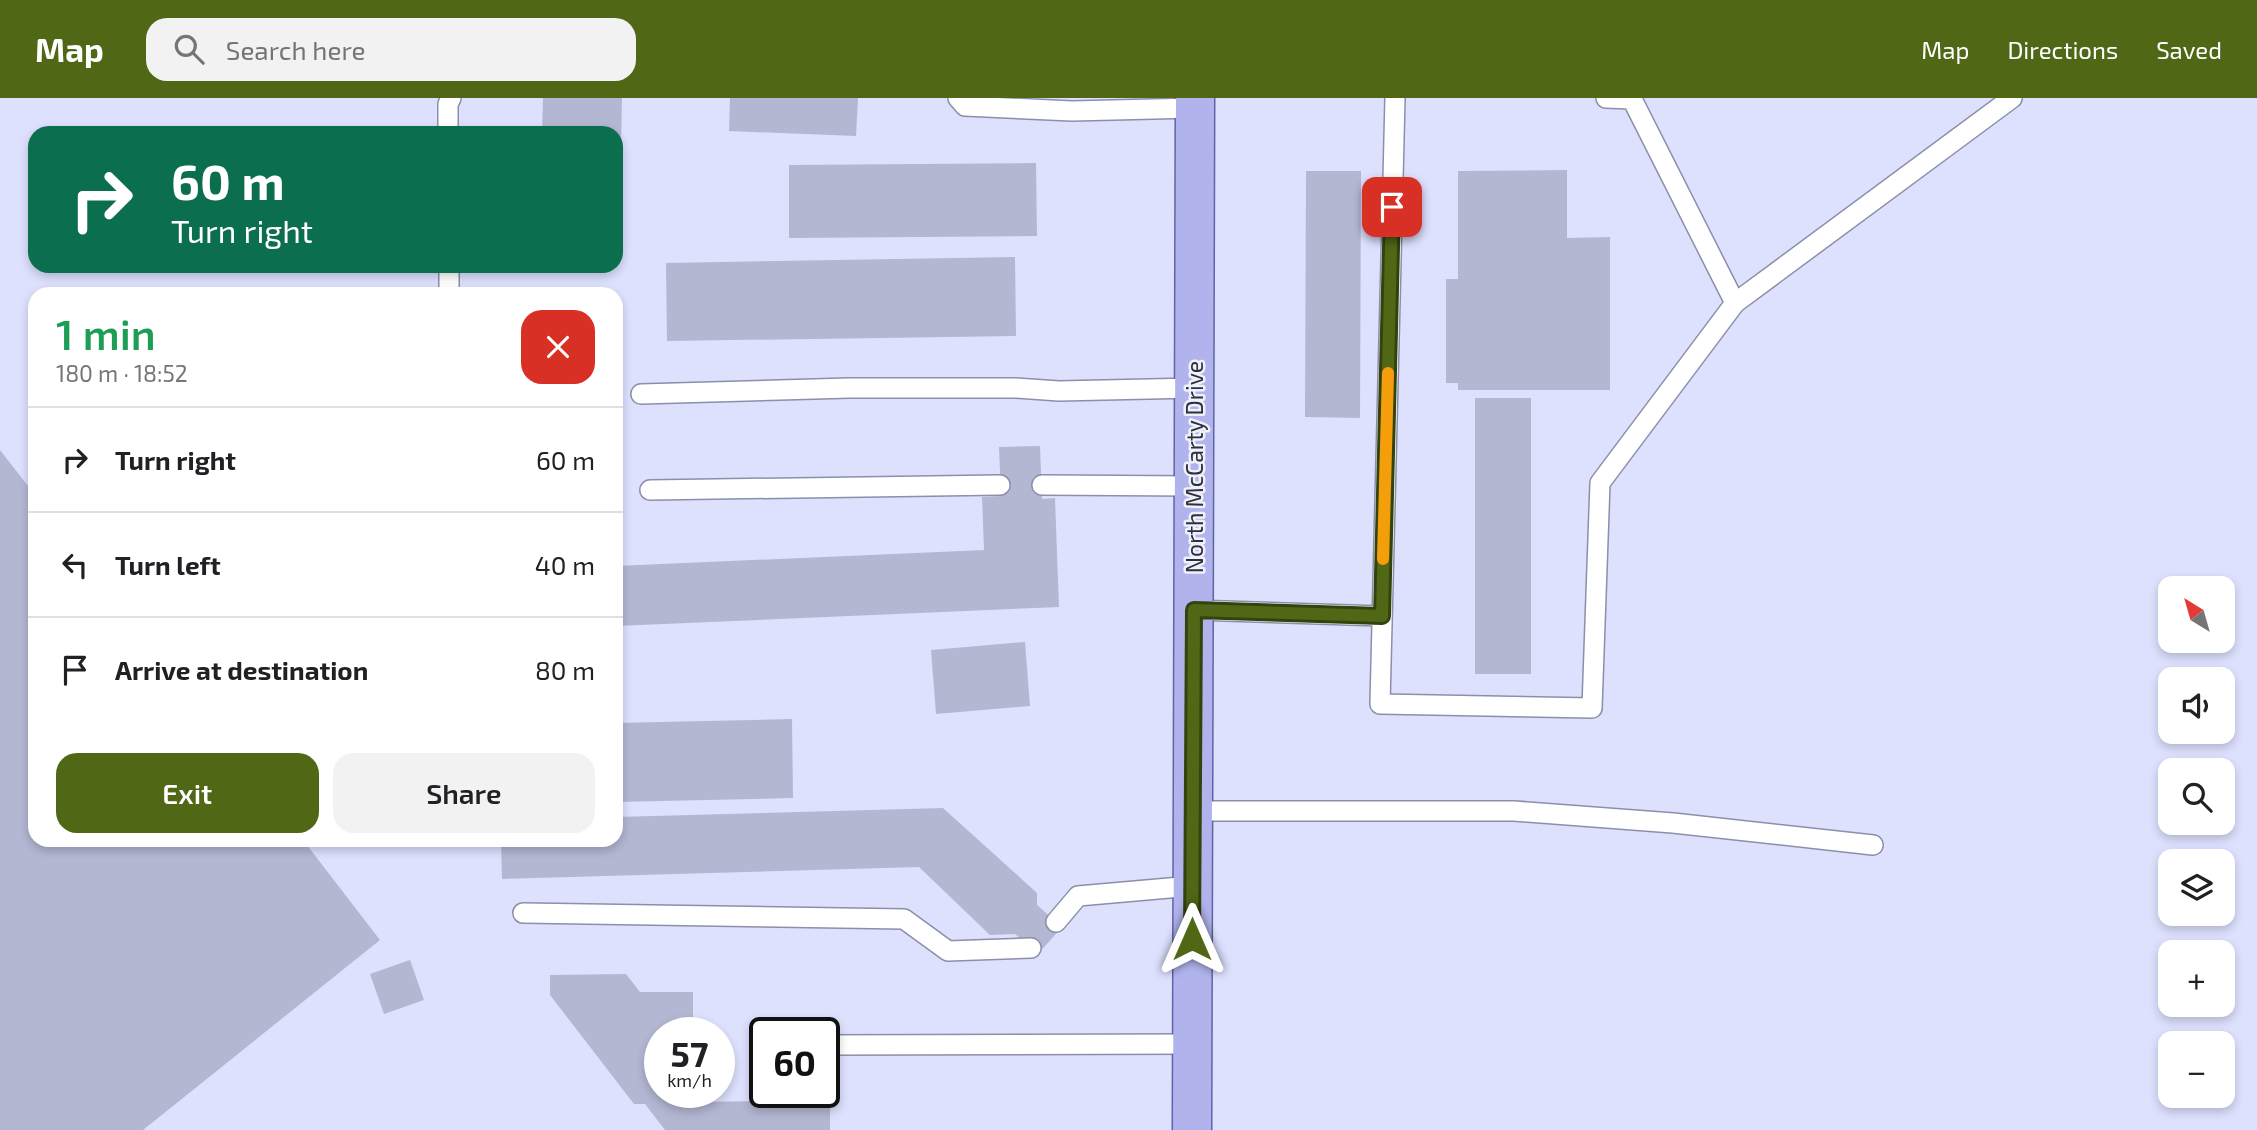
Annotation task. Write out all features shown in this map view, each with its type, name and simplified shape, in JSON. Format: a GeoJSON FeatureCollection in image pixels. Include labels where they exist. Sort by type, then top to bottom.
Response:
{"type":"FeatureCollection","features":[{"type":"Feature","properties":{"kind":"main road","name":"North McCarty Drive"},"geometry":{"type":"LineString","coordinates":[[1192,1130],[1195,103]]}},
{"type":"Feature","properties":{"kind":"lane"},"geometry":{"type":"LineString","coordinates":[[448,126],[448,104],[451,98]]}},
{"type":"Feature","properties":{"kind":"lane"},"geometry":{"type":"LineString","coordinates":[[958,98],[965,106],[1072,111],[1195,103]]}},
{"type":"Feature","properties":{"kind":"lane"},"geometry":{"type":"LineString","coordinates":[[1395,98],[1380,704],[1592,708],[1600,483],[1735,303],[2012,98]]}},
{"type":"Feature","properties":{"kind":"lane"},"geometry":{"type":"LineString","coordinates":[[1606,98],[1632,99],[1735,303]]}},
{"type":"Feature","properties":{"kind":"lane"},"geometry":{"type":"LineString","coordinates":[[641,394],[849,388],[1015,388],[1059,391],[1194,388]]}},
{"type":"Feature","properties":{"kind":"lane"},"geometry":{"type":"LineString","coordinates":[[650,490],[1000,485]]}},
{"type":"Feature","properties":{"kind":"lane"},"geometry":{"type":"LineString","coordinates":[[1042,485],[1194,486]]}},
{"type":"Feature","properties":{"kind":"lane"},"geometry":{"type":"LineString","coordinates":[[1194,610],[1382,616]]}},
{"type":"Feature","properties":{"kind":"lane"},"geometry":{"type":"LineString","coordinates":[[1193,811],[1514,811],[1673,823],[1873,845]]}},
{"type":"Feature","properties":{"kind":"lane"},"geometry":{"type":"LineString","coordinates":[[1056,922],[1078,896],[1192,886]]}},
{"type":"Feature","properties":{"kind":"lane"},"geometry":{"type":"LineString","coordinates":[[523,913],[904,919],[947,951],[1031,948]]}},
{"type":"Feature","properties":{"kind":"lane"},"geometry":{"type":"LineString","coordinates":[[840,1045],[1192,1044]]}},
{"type":"Feature","properties":{"kind":"building"},"geometry":{"type":"Polygon","coordinates":[[[543,98],[622,98],[621,126],[542,126],[543,98]]]}},
{"type":"Feature","properties":{"kind":"building"},"geometry":{"type":"Polygon","coordinates":[[[730,98],[858,98],[856,136],[729,131],[730,98]]]}},
{"type":"Feature","properties":{"kind":"building"},"geometry":{"type":"Polygon","coordinates":[[[1036,163],[1037,236],[789,238],[789,165],[1036,163]]]}},
{"type":"Feature","properties":{"kind":"building"},"geometry":{"type":"Polygon","coordinates":[[[1567,170],[1567,238],[1610,237],[1610,390],[1458,390],[1458,383],[1446,383],[1446,279],[1458,279],[1458,171],[1567,170]]]}},
{"type":"Feature","properties":{"kind":"building"},"geometry":{"type":"Polygon","coordinates":[[[1306,171],[1361,171],[1360,418],[1305,417],[1306,171]]]}},
{"type":"Feature","properties":{"kind":"building"},"geometry":{"type":"Polygon","coordinates":[[[1015,257],[1016,336],[667,341],[666,263],[1015,257]]]}},
{"type":"Feature","properties":{"kind":"building"},"geometry":{"type":"Polygon","coordinates":[[[1475,398],[1531,398],[1531,674],[1475,674],[1475,398]]]}},
{"type":"Feature","properties":{"kind":"building"},"geometry":{"type":"Polygon","coordinates":[[[1040,446],[1042,499],[1055,498],[1059,607],[623,626],[623,566],[984,550],[982,497],[1001,496],[999,447],[1040,446]]]}},
{"type":"Feature","properties":{"kind":"building"},"geometry":{"type":"Polygon","coordinates":[[[0,450],[28,486],[28,847],[308,847],[380,940],[143,1130],[0,1130],[0,450]]]}},
{"type":"Feature","properties":{"kind":"building"},"geometry":{"type":"Polygon","coordinates":[[[1025,642],[1030,706],[936,714],[931,650],[1025,642]]]}},
{"type":"Feature","properties":{"kind":"building"},"geometry":{"type":"Polygon","coordinates":[[[792,719],[793,798],[623,802],[623,723],[792,719]]]}},
{"type":"Feature","properties":{"kind":"building"},"geometry":{"type":"Polygon","coordinates":[[[943,808],[1037,893],[1037,905],[1062,927],[1038,954],[1015,934],[990,935],[919,867],[502,879],[501,847],[623,847],[623,817],[943,808]]]}},
{"type":"Feature","properties":{"kind":"building"},"geometry":{"type":"Polygon","coordinates":[[[410,960],[424,1000],[384,1014],[370,974],[410,960]]]}},
{"type":"Feature","properties":{"kind":"building"},"geometry":{"type":"Polygon","coordinates":[[[626,974],[640,992],[693,992],[693,1017],[644,1017],[644,1104],[634,1104],[550,995],[550,975],[626,974]]]}},
{"type":"Feature","properties":{"kind":"building"},"geometry":{"type":"Polygon","coordinates":[[[735,1101],[749,1101],[749,1108],[830,1108],[830,1130],[665,1130],[648,1108],[735,1108],[735,1101]]]}},
{"type":"Feature","properties":{"kind":"slow traffic"},"geometry":{"type":"LineString","coordinates":[[1383,559],[1388,373]]}},
{"type":"Feature","properties":{"kind":"route"},"geometry":{"type":"LineString","coordinates":[[1192,939],[1194,610],[1382,616],[1392,207]]}}]}
